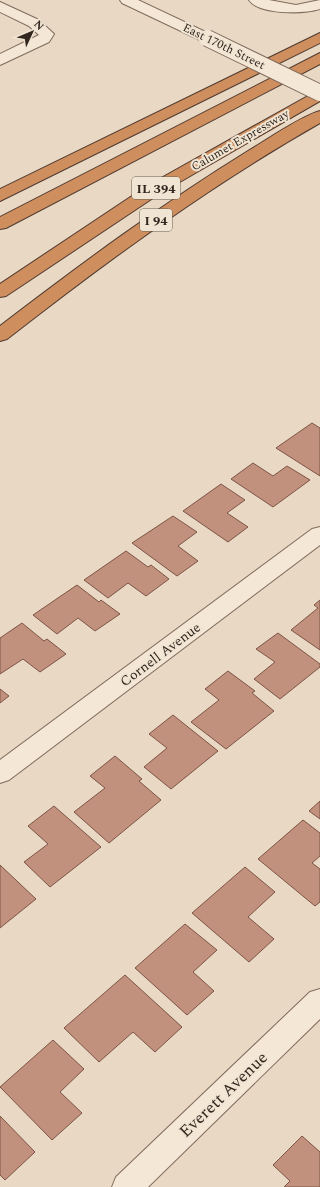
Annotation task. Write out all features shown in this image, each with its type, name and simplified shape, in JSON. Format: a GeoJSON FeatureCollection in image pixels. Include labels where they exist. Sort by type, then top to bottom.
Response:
{"type":"FeatureCollection","features":[{"type":"Feature","properties":{"kind":"highway"},"geometry":{"type":"LineString","coordinates":[[0,196],[320,37]]}},
{"type":"Feature","properties":{"kind":"highway"},"geometry":{"type":"LineString","coordinates":[[0,224],[320,58]]}},
{"type":"Feature","properties":{"kind":"highway","name":"Calumet Expressway"},"geometry":{"type":"LineString","coordinates":[[0,292],[153,190],[320,94]]}},
{"type":"Feature","properties":{"kind":"highway","name":"I 94"},"geometry":{"type":"LineString","coordinates":[[0,335],[102,256],[186,199],[320,116]]}},
{"type":"Feature","properties":{"kind":"street","name":"East 170th Street"},"geometry":{"type":"LineString","coordinates":[[127,0],[320,94]]}},
{"type":"Feature","properties":{"kind":"street"},"geometry":{"type":"LineString","coordinates":[[256,0],[275,7],[291,10],[307,9],[320,4]]}},
{"type":"Feature","properties":{"kind":"street"},"geometry":{"type":"LineString","coordinates":[[0,6],[34,23],[48,34],[44,39],[0,60]]}},
{"type":"Feature","properties":{"kind":"street","name":"Cornell Avenue"},"geometry":{"type":"LineString","coordinates":[[0,773],[320,534]]}},
{"type":"Feature","properties":{"kind":"street","name":"Everett Avenue"},"geometry":{"type":"LineString","coordinates":[[127,1187],[320,1001]]}},
{"type":"Feature","properties":{"kind":"building"},"geometry":{"type":"Polygon","coordinates":[[[312,423],[320,428],[320,476],[276,448],[312,423]]]}},
{"type":"Feature","properties":{"kind":"building"},"geometry":{"type":"Polygon","coordinates":[[[253,463],[273,476],[287,466],[310,480],[273,507],[231,479],[253,463]]]}},
{"type":"Feature","properties":{"kind":"building"},"geometry":{"type":"Polygon","coordinates":[[[221,484],[245,500],[227,513],[248,527],[228,542],[183,511],[221,484]]]}},
{"type":"Feature","properties":{"kind":"building"},"geometry":{"type":"Polygon","coordinates":[[[173,516],[197,532],[178,546],[198,561],[177,576],[132,543],[173,516]]]}},
{"type":"Feature","properties":{"kind":"building"},"geometry":{"type":"Polygon","coordinates":[[[126,551],[148,567],[151,565],[169,579],[146,596],[128,583],[108,598],[84,580],[126,551]]]}},
{"type":"Feature","properties":{"kind":"building"},"geometry":{"type":"Polygon","coordinates":[[[77,585],[99,602],[101,600],[120,614],[95,631],[78,618],[57,634],[33,615],[77,585]]]}},
{"type":"Feature","properties":{"kind":"building"},"geometry":{"type":"Polygon","coordinates":[[[320,600],[320,650],[291,630],[318,608],[314,605],[320,600]]]}},
{"type":"Feature","properties":{"kind":"building"},"geometry":{"type":"Polygon","coordinates":[[[22,623],[44,641],[47,639],[66,654],[40,672],[23,659],[0,674],[0,638],[22,623]]]}},
{"type":"Feature","properties":{"kind":"building"},"geometry":{"type":"Polygon","coordinates":[[[278,633],[320,664],[320,667],[280,699],[254,679],[275,662],[256,649],[278,633]]]}},
{"type":"Feature","properties":{"kind":"building"},"geometry":{"type":"Polygon","coordinates":[[[228,671],[255,691],[252,693],[274,711],[226,749],[191,722],[219,700],[205,689],[228,671]]]}},
{"type":"Feature","properties":{"kind":"building"},"geometry":{"type":"Polygon","coordinates":[[[0,689],[9,696],[0,703],[0,689]]]}},
{"type":"Feature","properties":{"kind":"building"},"geometry":{"type":"Polygon","coordinates":[[[173,715],[218,751],[171,789],[144,767],[167,748],[149,734],[173,715]]]}},
{"type":"Feature","properties":{"kind":"building"},"geometry":{"type":"Polygon","coordinates":[[[115,756],[142,779],[139,781],[161,800],[109,843],[74,812],[105,788],[90,776],[115,756]]]}},
{"type":"Feature","properties":{"kind":"building"},"geometry":{"type":"Polygon","coordinates":[[[320,801],[320,819],[309,811],[320,801]]]}},
{"type":"Feature","properties":{"kind":"building"},"geometry":{"type":"Polygon","coordinates":[[[54,806],[101,847],[50,887],[24,862],[48,844],[28,826],[54,806]]]}},
{"type":"Feature","properties":{"kind":"building"},"geometry":{"type":"Polygon","coordinates":[[[303,820],[320,833],[320,856],[312,863],[320,869],[320,902],[315,906],[258,859],[303,820]]]}},
{"type":"Feature","properties":{"kind":"building"},"geometry":{"type":"Polygon","coordinates":[[[0,865],[36,899],[0,928],[0,865]]]}},
{"type":"Feature","properties":{"kind":"building"},"geometry":{"type":"Polygon","coordinates":[[[245,867],[275,892],[248,917],[274,939],[249,962],[192,913],[245,867]]]}},
{"type":"Feature","properties":{"kind":"building"},"geometry":{"type":"Polygon","coordinates":[[[185,924],[217,950],[193,972],[214,991],[187,1015],[135,968],[185,924]]]}},
{"type":"Feature","properties":{"kind":"building"},"geometry":{"type":"Polygon","coordinates":[[[125,975],[182,1027],[155,1052],[133,1032],[99,1062],[64,1028],[125,975]]]}},
{"type":"Feature","properties":{"kind":"building"},"geometry":{"type":"Polygon","coordinates":[[[53,1040],[84,1069],[60,1092],[82,1113],[52,1140],[0,1087],[53,1040]]]}},
{"type":"Feature","properties":{"kind":"building"},"geometry":{"type":"Polygon","coordinates":[[[0,1116],[35,1152],[5,1180],[0,1175],[0,1116]]]}},
{"type":"Feature","properties":{"kind":"building"},"geometry":{"type":"Polygon","coordinates":[[[302,1136],[320,1152],[320,1187],[284,1187],[290,1181],[273,1165],[302,1136]]]}}]}
